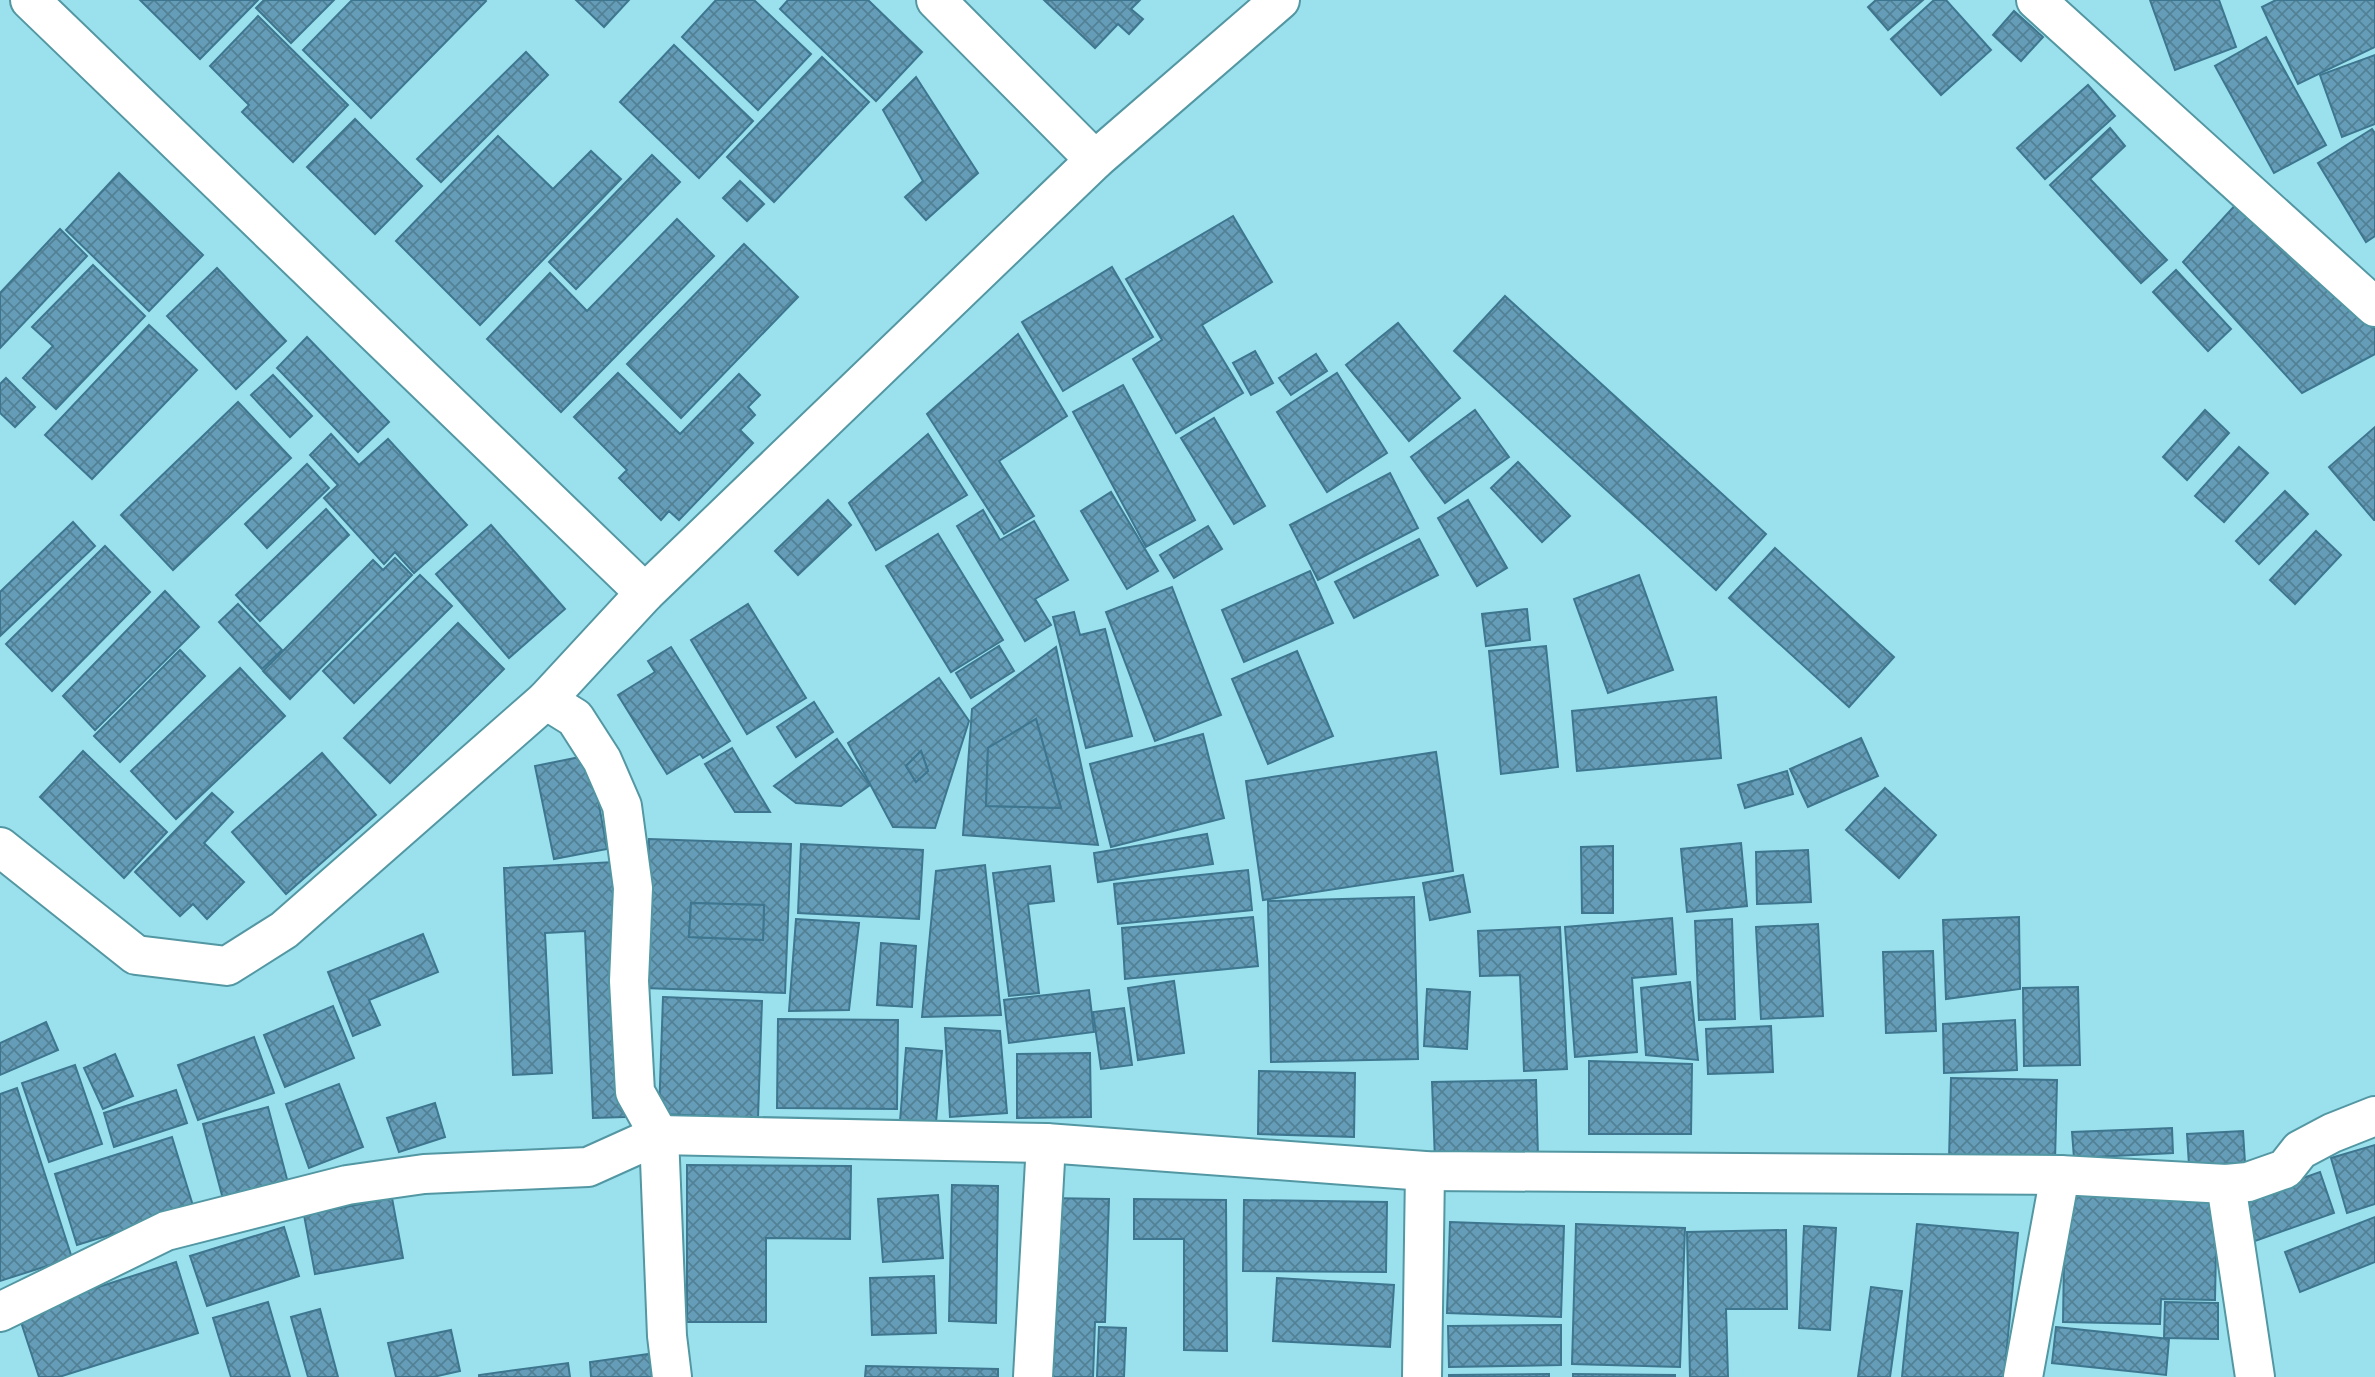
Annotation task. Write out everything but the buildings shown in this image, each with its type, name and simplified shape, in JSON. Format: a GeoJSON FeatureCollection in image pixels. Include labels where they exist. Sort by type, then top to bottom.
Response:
{"type":"FeatureCollection","features":[{"type":"Feature","properties":{"kind":"street"},"geometry":{"type":"LineString","coordinates":[[30,0],[645,593]]}},
{"type":"Feature","properties":{"kind":"street"},"geometry":{"type":"LineString","coordinates":[[936,0],[1095,160]]}},
{"type":"Feature","properties":{"kind":"street"},"geometry":{"type":"LineString","coordinates":[[0,847],[136,955],[228,966],[284,930],[546,700],[645,593],[1095,160],[1280,0]]}},
{"type":"Feature","properties":{"kind":"street"},"geometry":{"type":"LineString","coordinates":[[2036,0],[2375,307]]}},
{"type":"Feature","properties":{"kind":"street"},"geometry":{"type":"LineString","coordinates":[[546,700],[575,718],[602,760],[622,806],[633,888],[629,981],[635,1092],[659,1135],[667,1336],[672,1377]]}},
{"type":"Feature","properties":{"kind":"street"},"geometry":{"type":"LineString","coordinates":[[0,1312],[166,1231],[347,1185],[424,1174],[588,1167],[659,1135],[1046,1143],[1425,1171],[2060,1175],[2226,1184],[2248,1182],[2285,1169],[2300,1150],[2332,1133],[2375,1116]]}},
{"type":"Feature","properties":{"kind":"street"},"geometry":{"type":"LineString","coordinates":[[1033,1377],[1046,1143]]}},
{"type":"Feature","properties":{"kind":"street"},"geometry":{"type":"LineString","coordinates":[[1422,1377],[1425,1171]]}},
{"type":"Feature","properties":{"kind":"street"},"geometry":{"type":"LineString","coordinates":[[2023,1377],[2060,1175]]}},
{"type":"Feature","properties":{"kind":"street"},"geometry":{"type":"LineString","coordinates":[[2226,1184],[2255,1377]]}}]}
